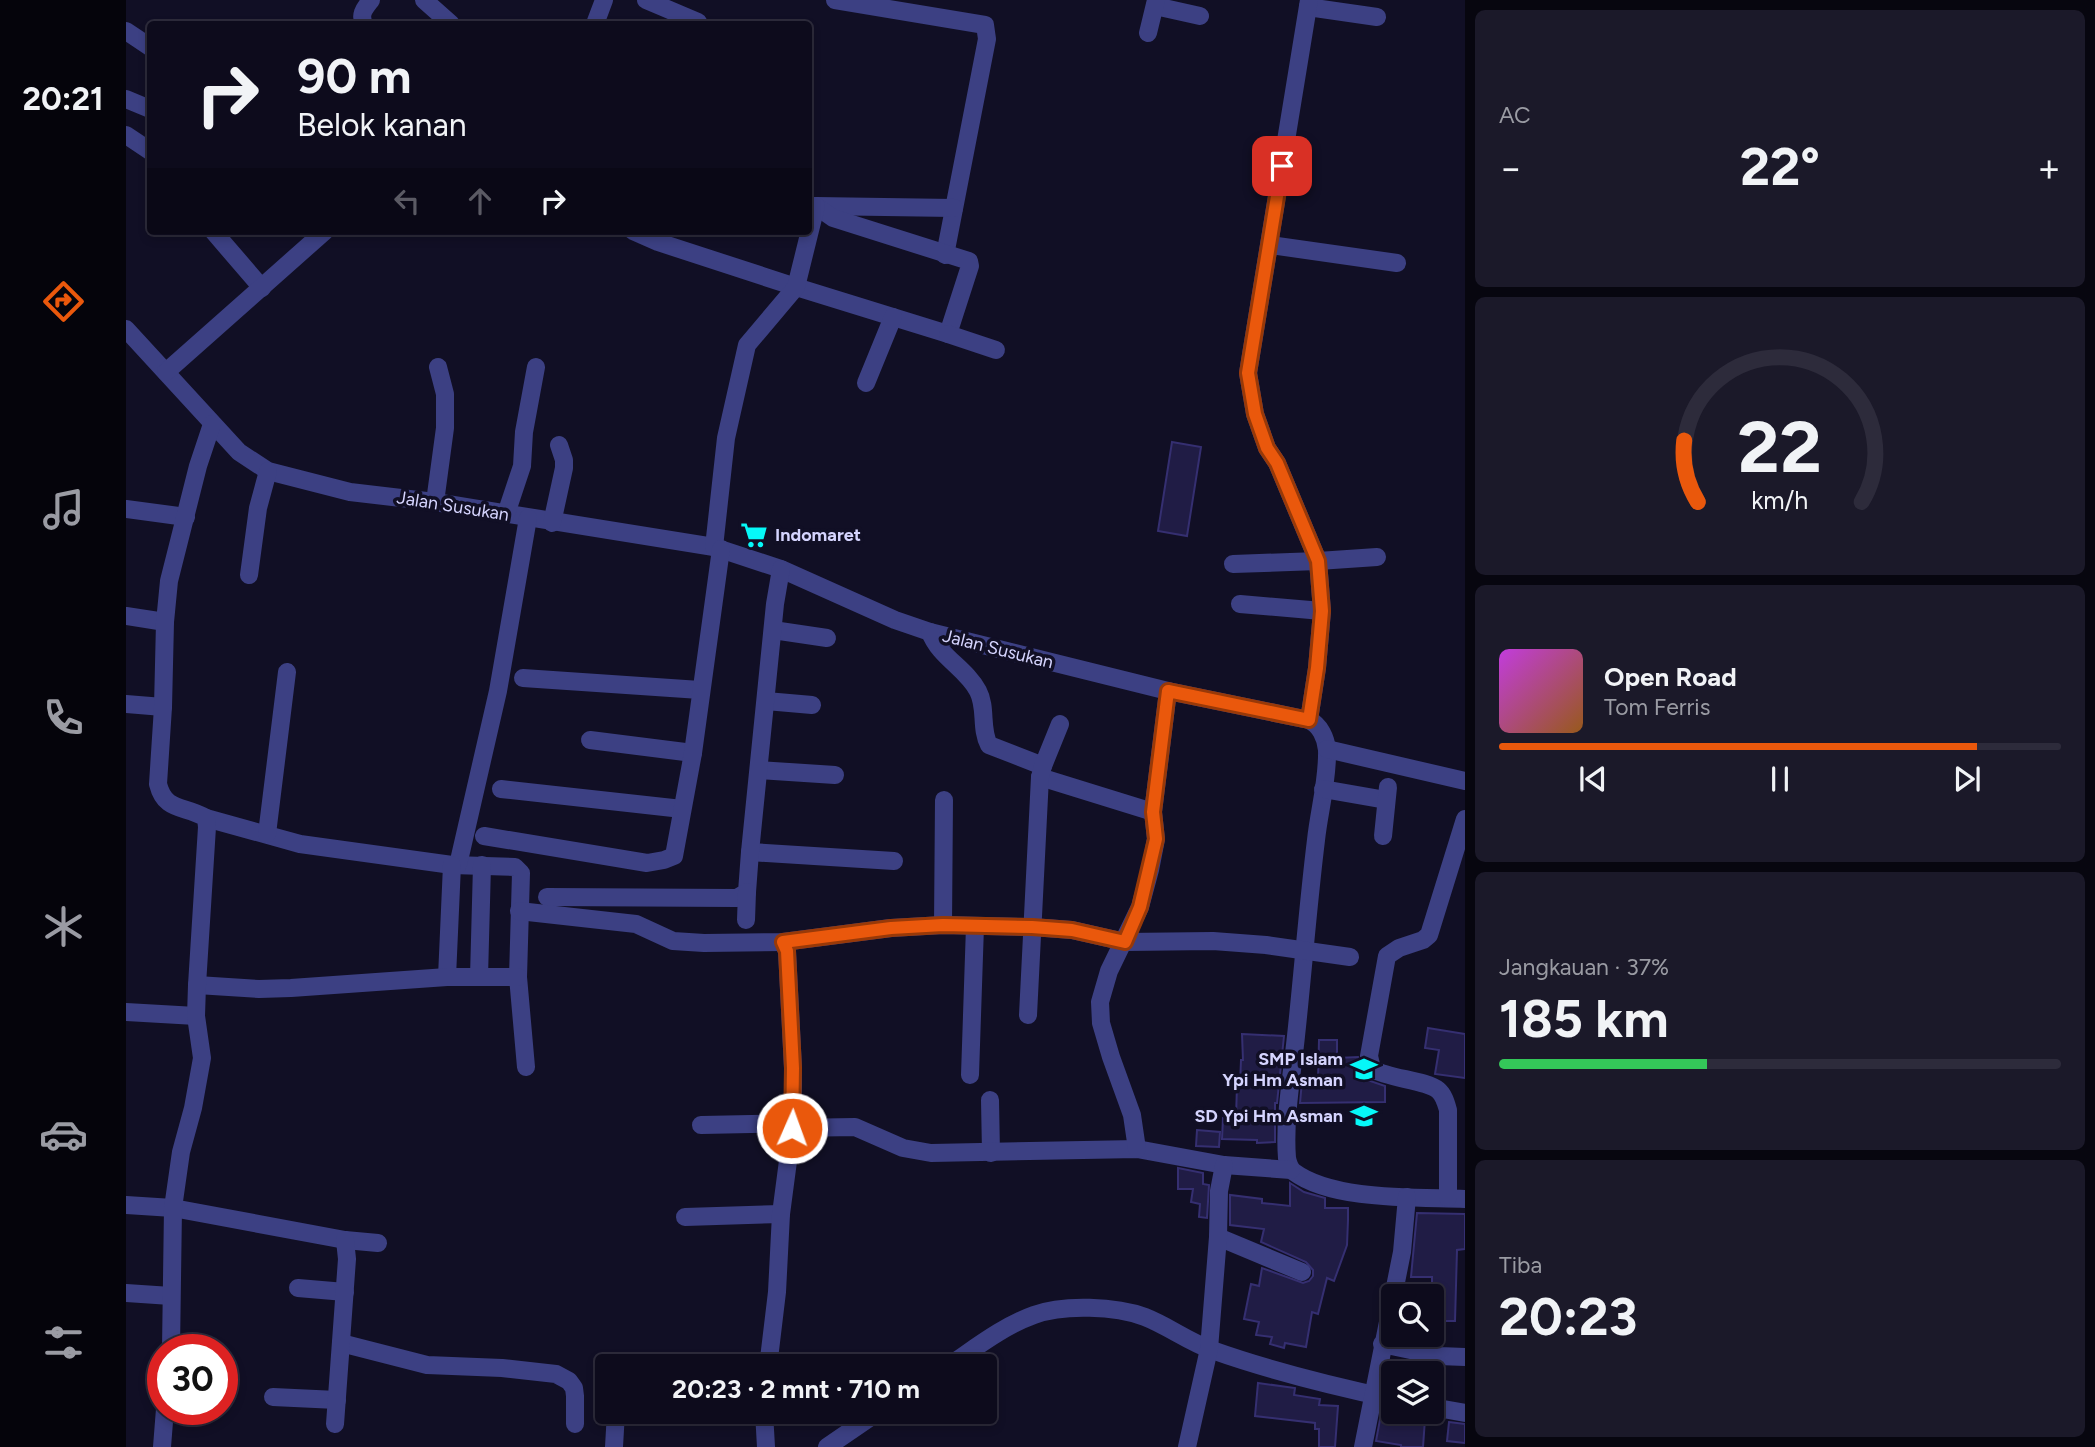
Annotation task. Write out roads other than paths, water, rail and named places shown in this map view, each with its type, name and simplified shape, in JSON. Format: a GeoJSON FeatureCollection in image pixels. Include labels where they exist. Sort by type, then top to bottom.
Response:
{"type":"FeatureCollection","features":[{"type":"Feature","properties":{"kind":"street"},"geometry":{"type":"LineString","coordinates":[[363,21],[363,11],[372,0]]}},
{"type":"Feature","properties":{"kind":"street"},"geometry":{"type":"LineString","coordinates":[[424,0],[448,21]]}},
{"type":"Feature","properties":{"kind":"street"},"geometry":{"type":"LineString","coordinates":[[596,21],[604,0]]}},
{"type":"Feature","properties":{"kind":"street"},"geometry":{"type":"LineString","coordinates":[[646,0],[696,21]]}},
{"type":"Feature","properties":{"kind":"street"},"geometry":{"type":"LineString","coordinates":[[835,0],[985,25],[987,39],[945,255]]}},
{"type":"Feature","properties":{"kind":"street"},"geometry":{"type":"LineString","coordinates":[[1148,33],[1156,3],[1200,16]]}},
{"type":"Feature","properties":{"kind":"street"},"geometry":{"type":"LineString","coordinates":[[1291,1170],[1287,1162],[1289,1112],[1327,749],[1320,729],[1316,723],[1309,720],[1322,611],[1318,561],[1277,463],[1267,448],[1255,414],[1248,373],[1309,3],[1377,18]]}},
{"type":"Feature","properties":{"kind":"street"},"geometry":{"type":"LineString","coordinates":[[126,31],[147,45]]}},
{"type":"Feature","properties":{"kind":"street"},"geometry":{"type":"LineString","coordinates":[[126,99],[147,108]]}},
{"type":"Feature","properties":{"kind":"street"},"geometry":{"type":"LineString","coordinates":[[126,135],[147,149]]}},
{"type":"Feature","properties":{"kind":"street"},"geometry":{"type":"LineString","coordinates":[[812,205],[954,208]]}},
{"type":"Feature","properties":{"kind":"street"},"geometry":{"type":"LineString","coordinates":[[812,205],[833,218],[970,263],[948,334]]}},
{"type":"Feature","properties":{"kind":"street"},"geometry":{"type":"LineString","coordinates":[[216,235],[262,288]]}},
{"type":"Feature","properties":{"kind":"street"},"geometry":{"type":"LineString","coordinates":[[166,372],[322,235]]}},
{"type":"Feature","properties":{"kind":"street"},"geometry":{"type":"LineString","coordinates":[[643,235],[996,350]]}},
{"type":"Feature","properties":{"kind":"street"},"geometry":{"type":"LineString","coordinates":[[484,836],[647,863],[674,856],[693,753],[717,548],[726,438],[747,345],[796,287],[806,235]]}},
{"type":"Feature","properties":{"kind":"street"},"geometry":{"type":"LineString","coordinates":[[1269,246],[1397,263]]}},
{"type":"Feature","properties":{"kind":"street"},"geometry":{"type":"LineString","coordinates":[[866,383],[893,317]]}},
{"type":"Feature","properties":{"kind":"street","name":"Jalan Susukan"},"geometry":{"type":"LineString","coordinates":[[126,329],[239,452],[268,471],[350,492],[435,502],[717,548],[781,569],[895,620],[930,632],[1168,691],[1309,720]]}},
{"type":"Feature","properties":{"kind":"street"},"geometry":{"type":"LineString","coordinates":[[435,502],[445,428],[444,394],[438,367]]}},
{"type":"Feature","properties":{"kind":"street"},"geometry":{"type":"LineString","coordinates":[[506,514],[522,466],[524,432],[536,367]]}},
{"type":"Feature","properties":{"kind":"street"},"geometry":{"type":"LineString","coordinates":[[212,424],[198,466],[169,581],[158,784],[161,796],[169,804],[206,818],[300,844],[455,865],[519,869],[518,977],[526,1067]]}},
{"type":"Feature","properties":{"kind":"street"},"geometry":{"type":"LineString","coordinates":[[552,523],[564,468],[559,445]]}},
{"type":"Feature","properties":{"kind":"street"},"geometry":{"type":"LineString","coordinates":[[249,575],[258,508],[268,471]]}},
{"type":"Feature","properties":{"kind":"street"},"geometry":{"type":"LineString","coordinates":[[126,509],[186,517]]}},
{"type":"Feature","properties":{"kind":"street"},"geometry":{"type":"LineString","coordinates":[[447,977],[455,865],[498,691],[528,518]]}},
{"type":"Feature","properties":{"kind":"street"},"geometry":{"type":"LineString","coordinates":[[1233,564],[1377,556]]}},
{"type":"Feature","properties":{"kind":"street"},"geometry":{"type":"LineString","coordinates":[[746,920],[750,852],[781,569]]}},
{"type":"Feature","properties":{"kind":"street"},"geometry":{"type":"LineString","coordinates":[[1240,604],[1322,611]]}},
{"type":"Feature","properties":{"kind":"street"},"geometry":{"type":"LineString","coordinates":[[126,616],[165,622]]}},
{"type":"Feature","properties":{"kind":"street"},"geometry":{"type":"LineString","coordinates":[[773,630],[827,638]]}},
{"type":"Feature","properties":{"kind":"street"},"geometry":{"type":"LineString","coordinates":[[930,632],[938,648],[980,694],[984,732],[989,745],[1041,772],[1153,812]]}},
{"type":"Feature","properties":{"kind":"street"},"geometry":{"type":"LineString","coordinates":[[267,834],[287,672]]}},
{"type":"Feature","properties":{"kind":"street"},"geometry":{"type":"LineString","coordinates":[[523,678],[700,690]]}},
{"type":"Feature","properties":{"kind":"street"},"geometry":{"type":"LineString","coordinates":[[1137,1149],[1132,1115],[1101,1023],[1100,1003],[1109,971],[1140,907],[1150,870],[1156,839],[1153,812],[1168,691]]}},
{"type":"Feature","properties":{"kind":"street"},"geometry":{"type":"LineString","coordinates":[[766,701],[812,705]]}},
{"type":"Feature","properties":{"kind":"street"},"geometry":{"type":"LineString","coordinates":[[126,704],[163,707]]}},
{"type":"Feature","properties":{"kind":"street"},"geometry":{"type":"LineString","coordinates":[[1028,1015],[1041,772],[1060,724]]}},
{"type":"Feature","properties":{"kind":"street"},"geometry":{"type":"LineString","coordinates":[[590,740],[693,753]]}},
{"type":"Feature","properties":{"kind":"street"},"geometry":{"type":"LineString","coordinates":[[1327,749],[1465,781]]}},
{"type":"Feature","properties":{"kind":"street"},"geometry":{"type":"LineString","coordinates":[[759,770],[835,775]]}},
{"type":"Feature","properties":{"kind":"street"},"geometry":{"type":"LineString","coordinates":[[501,789],[682,809]]}},
{"type":"Feature","properties":{"kind":"street"},"geometry":{"type":"LineString","coordinates":[[1323,789],[1387,794],[1383,836]]}},
{"type":"Feature","properties":{"kind":"street"},"geometry":{"type":"LineString","coordinates":[[943,925],[944,800]]}},
{"type":"Feature","properties":{"kind":"street"},"geometry":{"type":"LineString","coordinates":[[171,1334],[173,1208],[181,1152],[193,1108],[202,1058],[196,1016],[206,818]]}},
{"type":"Feature","properties":{"kind":"street"},"geometry":{"type":"LineString","coordinates":[[701,1125],[855,1128],[904,1148],[931,1153],[1137,1149],[1224,1165],[1291,1170],[1314,1182],[1343,1191],[1456,1198],[1445,1099],[1437,1089],[1384,1075],[1372,1069],[1369,1056],[1387,956],[1429,935],[1465,819]]}},
{"type":"Feature","properties":{"kind":"street"},"geometry":{"type":"LineString","coordinates":[[750,852],[894,861]]}},
{"type":"Feature","properties":{"kind":"street"},"geometry":{"type":"LineString","coordinates":[[479,977],[482,865]]}},
{"type":"Feature","properties":{"kind":"street"},"geometry":{"type":"LineString","coordinates":[[547,897],[737,898],[747,892]]}},
{"type":"Feature","properties":{"kind":"street"},"geometry":{"type":"LineString","coordinates":[[519,911],[636,925],[673,941],[704,943],[783,942],[891,928],[943,925],[1072,930],[1125,942],[1213,941],[1266,945],[1350,957]]}},
{"type":"Feature","properties":{"kind":"street"},"geometry":{"type":"LineString","coordinates":[[970,1075],[975,926]]}},
{"type":"Feature","properties":{"kind":"street"},"geometry":{"type":"LineString","coordinates":[[770,1354],[777,1292],[781,1214],[793,1126],[787,951],[783,942]]}},
{"type":"Feature","properties":{"kind":"street"},"geometry":{"type":"LineString","coordinates":[[197,985],[281,988],[447,977],[518,977]]}},
{"type":"Feature","properties":{"kind":"street"},"geometry":{"type":"LineString","coordinates":[[126,1012],[196,1016]]}},
{"type":"Feature","properties":{"kind":"street"},"geometry":{"type":"LineString","coordinates":[[990,1100],[991,1153]]}},
{"type":"Feature","properties":{"kind":"street"},"geometry":{"type":"LineString","coordinates":[[1186,1447],[1209,1349],[1219,1191],[1224,1165]]}},
{"type":"Feature","properties":{"kind":"street"},"geometry":{"type":"LineString","coordinates":[[1395,1284],[1402,1252],[1406,1197]]}},
{"type":"Feature","properties":{"kind":"street"},"geometry":{"type":"LineString","coordinates":[[126,1205],[173,1208],[345,1240],[378,1243]]}},
{"type":"Feature","properties":{"kind":"street"},"geometry":{"type":"LineString","coordinates":[[685,1217],[781,1214]]}},
{"type":"Feature","properties":{"kind":"street"},"geometry":{"type":"LineString","coordinates":[[1218,1237],[1301,1272]]}},
{"type":"Feature","properties":{"kind":"street"},"geometry":{"type":"LineString","coordinates":[[335,1424],[347,1259],[345,1240]]}},
{"type":"Feature","properties":{"kind":"street"},"geometry":{"type":"LineString","coordinates":[[298,1288],[345,1292]]}},
{"type":"Feature","properties":{"kind":"street"},"geometry":{"type":"LineString","coordinates":[[126,1293],[171,1296]]}},
{"type":"Feature","properties":{"kind":"street"},"geometry":{"type":"LineString","coordinates":[[967,1354],[1035,1314],[1097,1307],[1144,1317],[1209,1349],[1297,1377],[1381,1397]]}},
{"type":"Feature","properties":{"kind":"street"},"geometry":{"type":"LineString","coordinates":[[341,1343],[427,1365],[502,1368],[556,1374],[569,1381],[574,1388],[575,1424]]}},
{"type":"Feature","properties":{"kind":"street"},"geometry":{"type":"LineString","coordinates":[[1363,1447],[1381,1347]]}},
{"type":"Feature","properties":{"kind":"street"},"geometry":{"type":"LineString","coordinates":[[1396,1347],[1439,1356],[1465,1357]]}},
{"type":"Feature","properties":{"kind":"street"},"geometry":{"type":"LineString","coordinates":[[273,1397],[337,1400]]}},
{"type":"Feature","properties":{"kind":"street"},"geometry":{"type":"LineString","coordinates":[[1444,1409],[1465,1413]]}},
{"type":"Feature","properties":{"kind":"street"},"geometry":{"type":"LineString","coordinates":[[614,1447],[615,1424]]}},
{"type":"Feature","properties":{"kind":"street"},"geometry":{"type":"LineString","coordinates":[[765,1424],[766,1447]]}},
{"type":"Feature","properties":{"kind":"street"},"geometry":{"type":"LineString","coordinates":[[827,1447],[861,1424]]}},
{"type":"Feature","properties":{"kind":"street"},"geometry":{"type":"LineString","coordinates":[[162,1447],[164,1425]]}},
{"type":"Feature","properties":{"kind":"place","name":"Indomaret"},"geometry":{"type":"Point","coordinates":[754,535]}},
{"type":"Feature","properties":{"kind":"place","name":"SMP Islam Ypi Hm Asman"},"geometry":{"type":"Point","coordinates":[1364,1069]}},
{"type":"Feature","properties":{"kind":"place","name":"SD Ypi Hm Asman"},"geometry":{"type":"Point","coordinates":[1364,1116]}}]}
